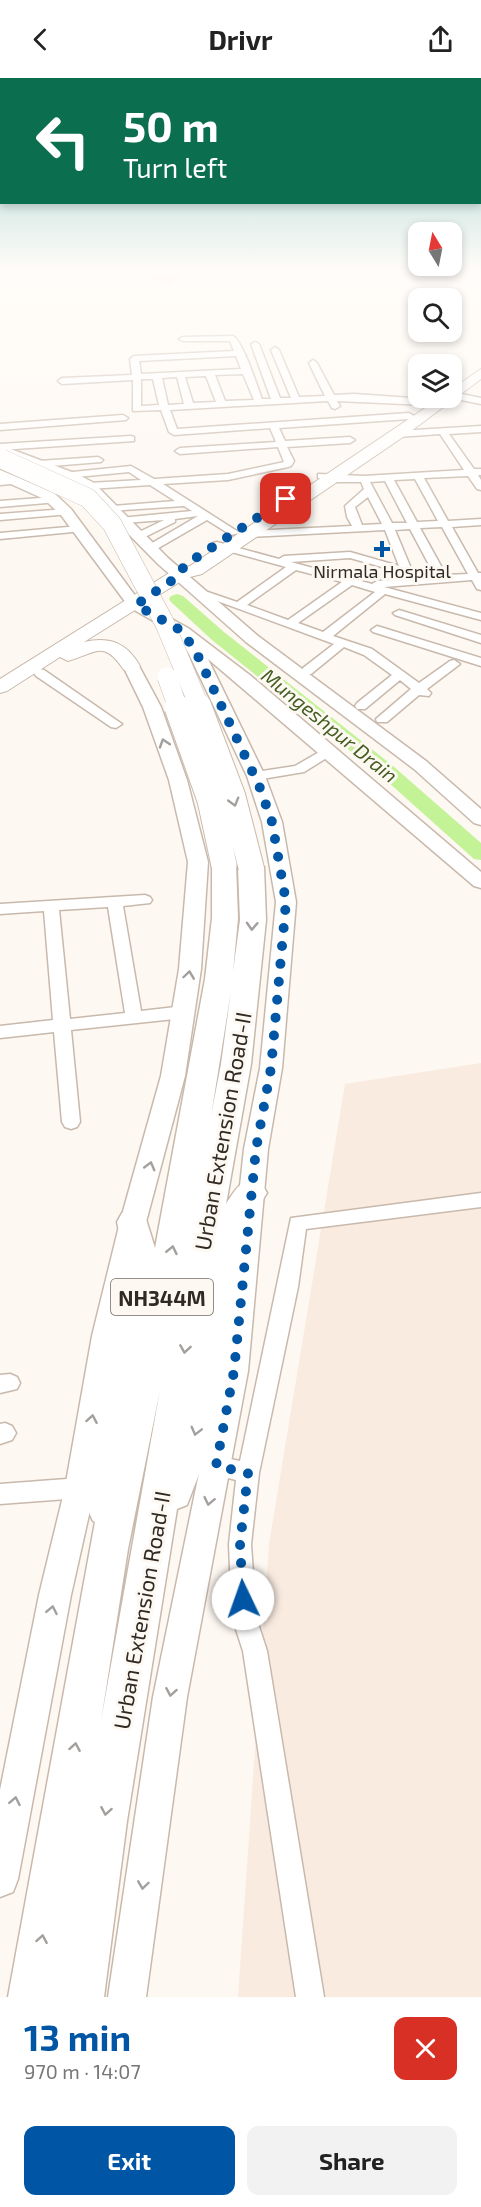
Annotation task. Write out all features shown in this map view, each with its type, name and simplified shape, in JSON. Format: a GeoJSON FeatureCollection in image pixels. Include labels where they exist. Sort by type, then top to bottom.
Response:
{"type":"FeatureCollection","features":[{"type":"Feature","properties":{"kind":"highway","name":"Urban Extension Road-II"},"geometry":{"type":"LineString","coordinates":[[10,457],[88,498],[112,524],[165,624],[194,694],[233,797],[251,867],[253,920],[236,1064],[204,1235],[105,1821],[80,1997]]}},
{"type":"Feature","properties":{"kind":"highway","name":"Urban Extension Road-II"},"geometry":{"type":"LineString","coordinates":[[9,475],[74,500],[99,525],[147,625],[210,800],[224,865],[225,918],[207,1060],[180,1208],[112,1533],[32,1997]]}},
{"type":"Feature","properties":{"kind":"highway"},"geometry":{"type":"LineString","coordinates":[[153,1547],[197,1433],[228,1226],[251,1193]]}},
{"type":"Feature","properties":{"kind":"highway"},"geometry":{"type":"LineString","coordinates":[[112,1533],[106,1513],[105,1461],[144,1270],[133,1222]]}},
{"type":"Feature","properties":{"kind":"main road"},"geometry":{"type":"LineString","coordinates":[[462,377],[481,364]]}},
{"type":"Feature","properties":{"kind":"main road"},"geometry":{"type":"LineString","coordinates":[[462,387],[481,373]]}},
{"type":"Feature","properties":{"kind":"main road"},"geometry":{"type":"LineString","coordinates":[[0,687],[180,574],[196,570],[222,547],[326,477],[420,408]]}},
{"type":"Feature","properties":{"kind":"main road"},"geometry":{"type":"LineString","coordinates":[[326,477],[398,434],[434,408]]}},
{"type":"Feature","properties":{"kind":"main road"},"geometry":{"type":"LineString","coordinates":[[115,615],[115,623],[134,657],[134,672]]}},
{"type":"Feature","properties":{"kind":"main road"},"geometry":{"type":"LineString","coordinates":[[0,699],[70,653],[98,645],[108,645],[122,651],[134,672]]}},
{"type":"Feature","properties":{"kind":"street"},"geometry":{"type":"LineString","coordinates":[[134,360],[137,376],[136,408],[221,404],[248,415]]}},
{"type":"Feature","properties":{"kind":"street"},"geometry":{"type":"LineString","coordinates":[[193,364],[229,360]]}},
{"type":"Feature","properties":{"kind":"street"},"geometry":{"type":"LineString","coordinates":[[63,382],[88,384],[107,377],[209,372],[237,360]]}},
{"type":"Feature","properties":{"kind":"street"},"geometry":{"type":"LineString","coordinates":[[242,360],[259,402],[276,413],[304,409],[344,419],[409,416]]}},
{"type":"Feature","properties":{"kind":"street"},"geometry":{"type":"LineString","coordinates":[[180,374],[171,387],[164,408],[182,455],[233,462],[288,464],[260,360]]}},
{"type":"Feature","properties":{"kind":"street"},"geometry":{"type":"LineString","coordinates":[[279,360],[304,409]]}},
{"type":"Feature","properties":{"kind":"street"},"geometry":{"type":"LineString","coordinates":[[313,363],[329,398],[344,419]]}},
{"type":"Feature","properties":{"kind":"street"},"geometry":{"type":"LineString","coordinates":[[85,367],[88,384]]}},
{"type":"Feature","properties":{"kind":"street"},"geometry":{"type":"LineString","coordinates":[[209,372],[221,404]]}},
{"type":"Feature","properties":{"kind":"street"},"geometry":{"type":"LineString","coordinates":[[157,375],[189,406]]}},
{"type":"Feature","properties":{"kind":"street"},"geometry":{"type":"LineString","coordinates":[[462,397],[481,401]]}},
{"type":"Feature","properties":{"kind":"street"},"geometry":{"type":"LineString","coordinates":[[174,432],[220,429],[248,415],[304,409],[329,398],[408,399]]}},
{"type":"Feature","properties":{"kind":"street"},"geometry":{"type":"LineString","coordinates":[[357,419],[385,398]]}},
{"type":"Feature","properties":{"kind":"street"},"geometry":{"type":"LineString","coordinates":[[248,415],[259,402]]}},
{"type":"Feature","properties":{"kind":"street"},"geometry":{"type":"LineString","coordinates":[[0,427],[123,418]]}},
{"type":"Feature","properties":{"kind":"street"},"geometry":{"type":"LineString","coordinates":[[89,420],[101,471]]}},
{"type":"Feature","properties":{"kind":"street"},"geometry":{"type":"LineString","coordinates":[[39,464],[95,446],[127,428]]}},
{"type":"Feature","properties":{"kind":"street"},"geometry":{"type":"LineString","coordinates":[[220,429],[233,462]]}},
{"type":"Feature","properties":{"kind":"street"},"geometry":{"type":"LineString","coordinates":[[398,434],[481,429]]}},
{"type":"Feature","properties":{"kind":"street"},"geometry":{"type":"LineString","coordinates":[[442,431],[477,472],[481,487]]}},
{"type":"Feature","properties":{"kind":"street"},"geometry":{"type":"LineString","coordinates":[[0,437],[123,450]]}},
{"type":"Feature","properties":{"kind":"street"},"geometry":{"type":"LineString","coordinates":[[10,457],[131,439]]}},
{"type":"Feature","properties":{"kind":"street"},"geometry":{"type":"LineString","coordinates":[[95,491],[153,481],[233,462],[282,445],[350,440]]}},
{"type":"Feature","properties":{"kind":"street"},"geometry":{"type":"LineString","coordinates":[[0,448],[95,446]]}},
{"type":"Feature","properties":{"kind":"street"},"geometry":{"type":"LineString","coordinates":[[0,448],[10,457],[39,464],[66,475],[95,491],[151,548],[252,639],[420,765],[481,819]]}},
{"type":"Feature","properties":{"kind":"street"},"geometry":{"type":"LineString","coordinates":[[66,475],[131,469],[205,515],[243,534],[481,522]]}},
{"type":"Feature","properties":{"kind":"street"},"geometry":{"type":"LineString","coordinates":[[326,477],[388,478],[477,472]]}},
{"type":"Feature","properties":{"kind":"street"},"geometry":{"type":"LineString","coordinates":[[0,474],[9,475],[44,492],[54,500],[66,512],[136,603],[182,631],[289,716],[481,882]]}},
{"type":"Feature","properties":{"kind":"street"},"geometry":{"type":"LineString","coordinates":[[0,482],[9,475]]}},
{"type":"Feature","properties":{"kind":"street"},"geometry":{"type":"LineString","coordinates":[[418,476],[479,580]]}},
{"type":"Feature","properties":{"kind":"street"},"geometry":{"type":"LineString","coordinates":[[364,478],[389,527],[409,576]]}},
{"type":"Feature","properties":{"kind":"street"},"geometry":{"type":"LineString","coordinates":[[388,478],[416,526],[442,579]]}},
{"type":"Feature","properties":{"kind":"street"},"geometry":{"type":"LineString","coordinates":[[95,491],[166,490]]}},
{"type":"Feature","properties":{"kind":"street"},"geometry":{"type":"LineString","coordinates":[[359,529],[352,517],[350,506],[370,490]]}},
{"type":"Feature","properties":{"kind":"street"},"geometry":{"type":"LineString","coordinates":[[0,504],[54,500]]}},
{"type":"Feature","properties":{"kind":"street"},"geometry":{"type":"LineString","coordinates":[[113,509],[185,503]]}},
{"type":"Feature","properties":{"kind":"street"},"geometry":{"type":"LineString","coordinates":[[0,517],[66,512]]}},
{"type":"Feature","properties":{"kind":"street"},"geometry":{"type":"LineString","coordinates":[[124,520],[205,515]]}},
{"type":"Feature","properties":{"kind":"street"},"geometry":{"type":"LineString","coordinates":[[151,548],[205,515]]}},
{"type":"Feature","properties":{"kind":"street"},"geometry":{"type":"LineString","coordinates":[[139,536],[173,517]]}},
{"type":"Feature","properties":{"kind":"street"},"geometry":{"type":"LineString","coordinates":[[0,536],[79,530]]}},
{"type":"Feature","properties":{"kind":"street"},"geometry":{"type":"LineString","coordinates":[[222,547],[481,617]]}},
{"type":"Feature","properties":{"kind":"street"},"geometry":{"type":"LineString","coordinates":[[270,560],[350,555],[409,576],[479,580]]}},
{"type":"Feature","properties":{"kind":"street"},"geometry":{"type":"LineString","coordinates":[[239,606],[295,566]]}},
{"type":"Feature","properties":{"kind":"street"},"geometry":{"type":"LineString","coordinates":[[364,584],[409,576]]}},
{"type":"Feature","properties":{"kind":"street"},"geometry":{"type":"LineString","coordinates":[[290,624],[351,581]]}},
{"type":"Feature","properties":{"kind":"street"},"geometry":{"type":"LineString","coordinates":[[324,637],[384,590]]}},
{"type":"Feature","properties":{"kind":"street"},"geometry":{"type":"LineString","coordinates":[[199,591],[375,656],[422,691]]}},
{"type":"Feature","properties":{"kind":"street"},"geometry":{"type":"LineString","coordinates":[[307,671],[388,621],[417,599]]}},
{"type":"Feature","properties":{"kind":"street"},"geometry":{"type":"LineString","coordinates":[[388,621],[481,639]]}},
{"type":"Feature","properties":{"kind":"street"},"geometry":{"type":"LineString","coordinates":[[388,621],[481,662]]}},
{"type":"Feature","properties":{"kind":"street"},"geometry":{"type":"LineString","coordinates":[[127,1997],[170,1697],[234,1371],[251,1193],[271,1068],[286,902],[272,822],[256,776],[204,668],[182,631]]}},
{"type":"Feature","properties":{"kind":"street"},"geometry":{"type":"LineString","coordinates":[[382,720],[454,664]]}},
{"type":"Feature","properties":{"kind":"street"},"geometry":{"type":"LineString","coordinates":[[0,1879],[53,1606],[80,1488],[106,1336],[133,1222],[173,1076],[190,969],[198,862],[178,780],[152,707],[134,672],[204,668]]}},
{"type":"Feature","properties":{"kind":"street"},"geometry":{"type":"LineString","coordinates":[[40,673],[116,724]]}},
{"type":"Feature","properties":{"kind":"street"},"geometry":{"type":"LineString","coordinates":[[361,706],[400,674]]}},
{"type":"Feature","properties":{"kind":"street"},"geometry":{"type":"LineString","coordinates":[[178,780],[256,776],[299,769],[328,751]]}},
{"type":"Feature","properties":{"kind":"street"},"geometry":{"type":"LineString","coordinates":[[0,909],[146,900]]}},
{"type":"Feature","properties":{"kind":"street"},"geometry":{"type":"LineString","coordinates":[[115,902],[134,1017]]}},
{"type":"Feature","properties":{"kind":"street"},"geometry":{"type":"LineString","coordinates":[[51,906],[71,1122]]}},
{"type":"Feature","properties":{"kind":"street"},"geometry":{"type":"LineString","coordinates":[[0,1032],[184,1012]]}},
{"type":"Feature","properties":{"kind":"street"},"geometry":{"type":"LineString","coordinates":[[310,1997],[255,1652],[244,1617],[240,1544],[248,1473],[288,1287],[298,1223],[481,1200]]}},
{"type":"Feature","properties":{"kind":"street"},"geometry":{"type":"LineString","coordinates":[[216,1466],[248,1473]]}},
{"type":"Feature","properties":{"kind":"street"},"geometry":{"type":"LineString","coordinates":[[0,1494],[80,1488]]}},
{"type":"Feature","properties":{"kind":"shaded area"},"geometry":{"type":"Polygon","coordinates":[[[481,1063],[481,1997],[238,1997],[269,1544],[345,1084],[481,1063]]]}},
{"type":"Feature","properties":{"kind":"waterway","name":"Mungeshpur Drain"},"geometry":{"type":"LineString","coordinates":[[177,599],[218,636],[386,770],[481,854]]}},
{"type":"Feature","properties":{"kind":"place","name":"Nirmala Hospital"},"geometry":{"type":"Point","coordinates":[382,549]}},
{"type":"Feature","properties":{"kind":"route"},"geometry":{"type":"LineString","coordinates":[[243,1599],[240,1544],[248,1473],[216,1466],[234,1371],[256,1149],[271,1068],[286,902],[272,822],[256,776],[197,654],[182,631],[136,605],[177,577],[185,565],[286,499]]}}]}
